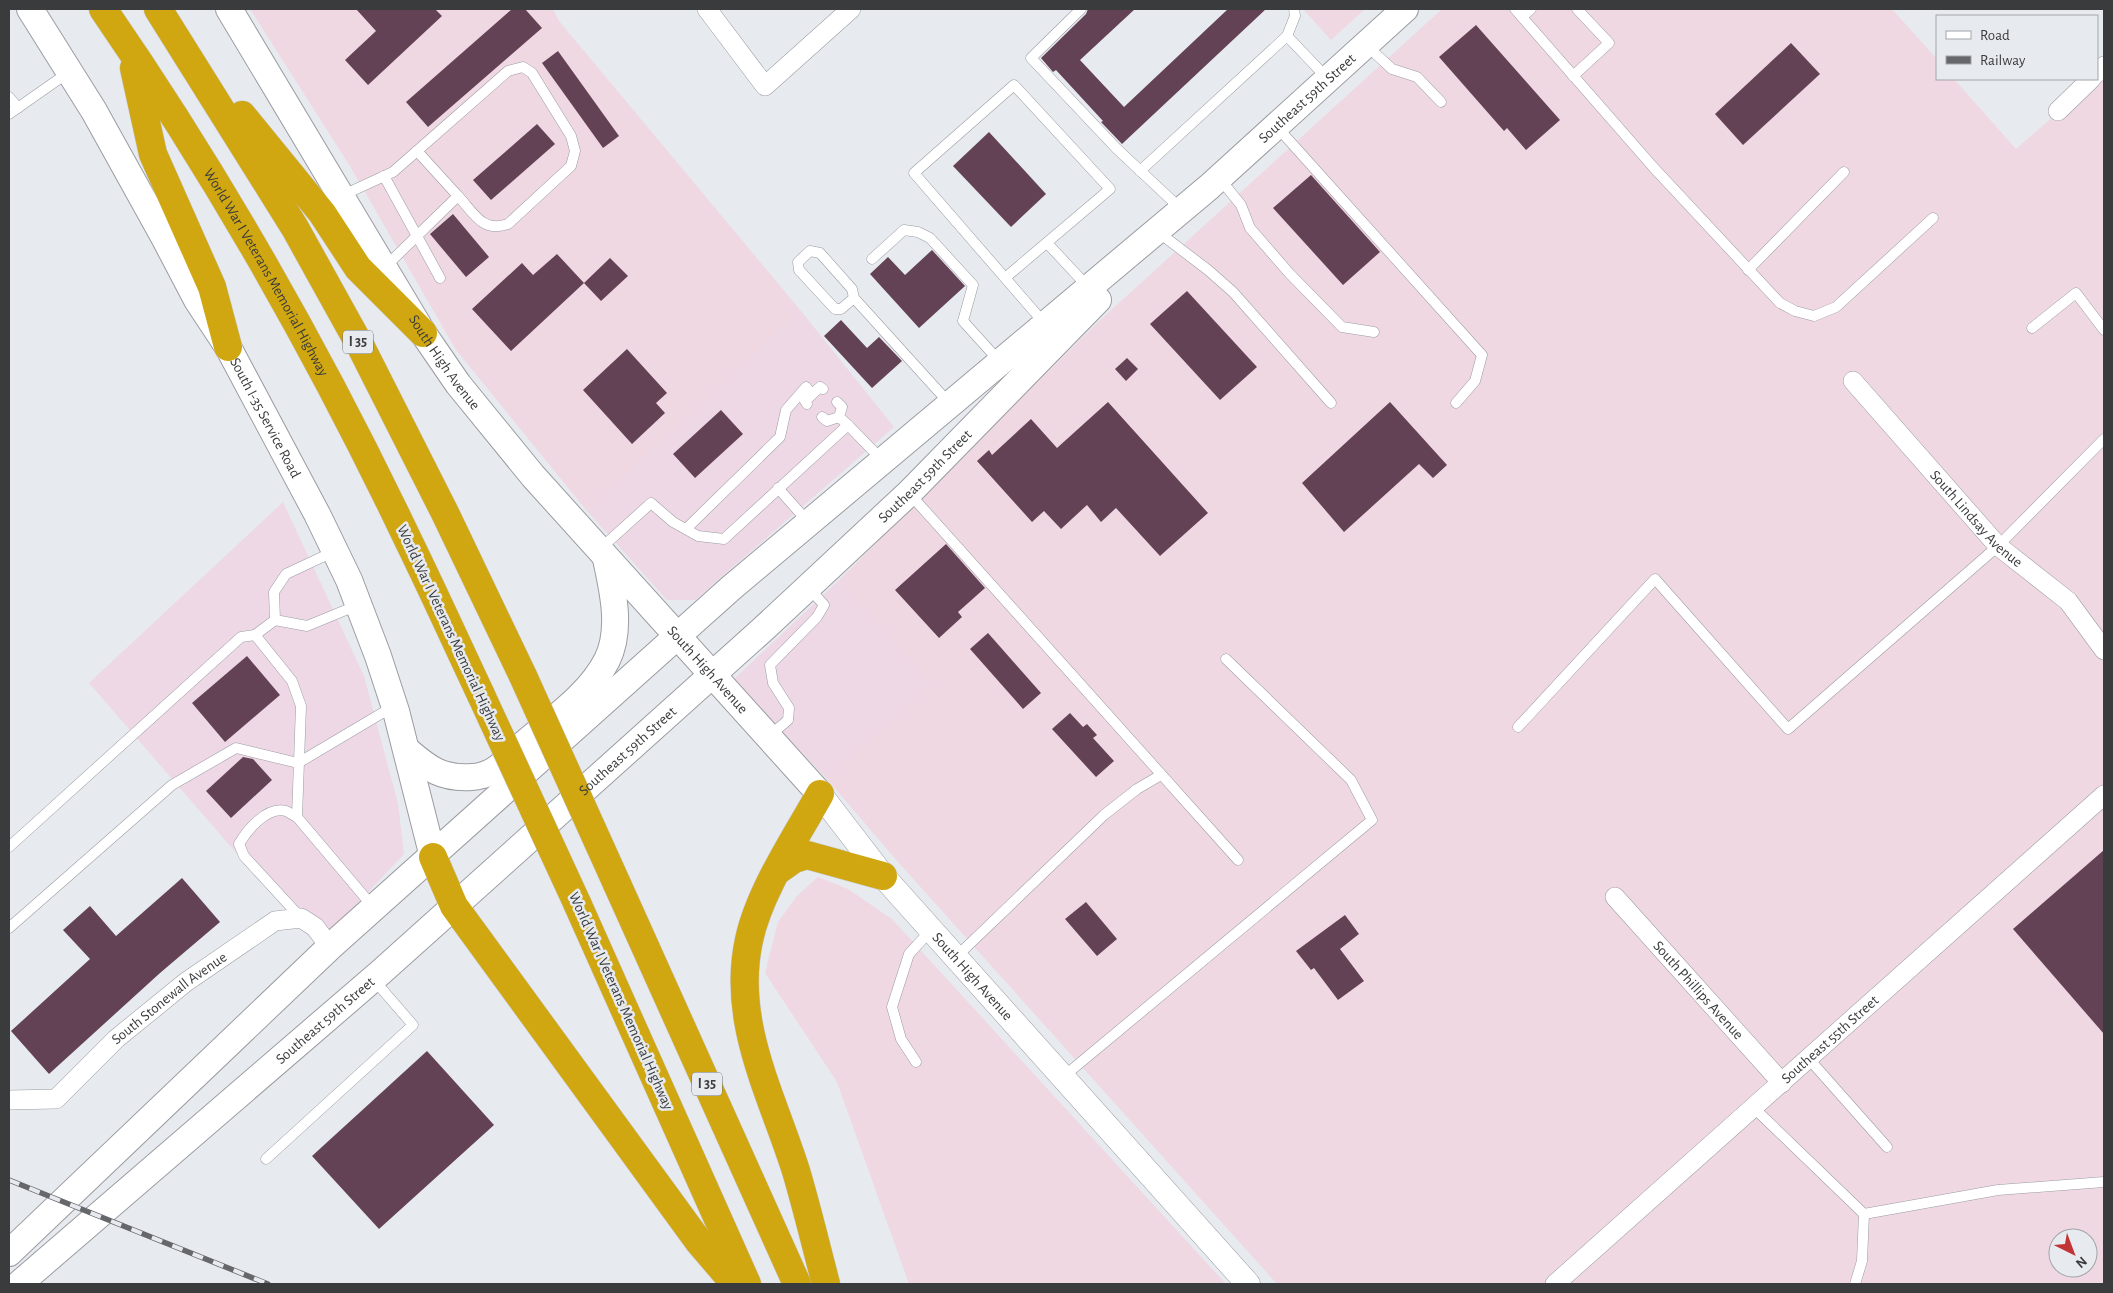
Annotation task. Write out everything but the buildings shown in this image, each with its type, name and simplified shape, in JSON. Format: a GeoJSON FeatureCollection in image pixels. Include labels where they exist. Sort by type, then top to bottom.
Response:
{"type":"FeatureCollection","features":[{"type":"Feature","properties":{"kind":"highway","name":"World War I Veterans Memorial Highway"},"geometry":{"type":"LineString","coordinates":[[103,9],[222,194],[312,352],[409,540],[577,903],[748,1284]]}},
{"type":"Feature","properties":{"kind":"highway"},"geometry":{"type":"LineString","coordinates":[[163,16],[322,214],[358,268],[423,333]]}},
{"type":"Feature","properties":{"kind":"highway","name":"I 35"},"geometry":{"type":"LineString","coordinates":[[163,16],[295,228],[361,347],[433,487],[523,676],[796,1284]]}},
{"type":"Feature","properties":{"kind":"highway"},"geometry":{"type":"LineString","coordinates":[[129,47],[153,154],[212,287],[228,346]]}},
{"type":"Feature","properties":{"kind":"highway"},"geometry":{"type":"LineString","coordinates":[[820,794],[777,871],[760,908],[749,940],[744,977],[744,1005],[755,1054],[796,1171],[826,1284]]}},
{"type":"Feature","properties":{"kind":"highway"},"geometry":{"type":"LineString","coordinates":[[777,871],[794,860],[807,855],[883,876]]}},
{"type":"Feature","properties":{"kind":"highway"},"geometry":{"type":"LineString","coordinates":[[433,857],[454,906],[699,1242],[735,1284]]}},
{"type":"Feature","properties":{"kind":"main road","name":"South I-35 Service Road"},"geometry":{"type":"LineString","coordinates":[[30,9],[70,72],[166,239],[197,300],[228,346],[279,440],[335,551],[358,605],[395,706],[408,751],[433,857]]}},
{"type":"Feature","properties":{"kind":"main road","name":"South High Avenue"},"geometry":{"type":"LineString","coordinates":[[229,9],[423,333],[458,384],[490,425],[677,638],[820,794]]}},
{"type":"Feature","properties":{"kind":"main road","name":"Southeast 59th Street"},"geometry":{"type":"LineString","coordinates":[[19,1284],[373,979],[808,587],[909,493],[1214,183],[1405,9]]}},
{"type":"Feature","properties":{"kind":"main road","name":"Southeast 59th Street"},"geometry":{"type":"LineString","coordinates":[[9,1253],[330,947],[433,857],[731,588],[1214,183]]}},
{"type":"Feature","properties":{"kind":"main road"},"geometry":{"type":"LineString","coordinates":[[408,751],[429,769],[451,777],[473,778],[493,772],[574,701],[595,679],[607,659],[613,641],[614,597],[602,553]]}},
{"type":"Feature","properties":{"kind":"street"},"geometry":{"type":"LineString","coordinates":[[707,9],[765,86],[851,9]]}},
{"type":"Feature","properties":{"kind":"street"},"geometry":{"type":"LineString","coordinates":[[2058,111],[2090,80]]}},
{"type":"Feature","properties":{"kind":"street","name":"South Lindsay Avenue"},"geometry":{"type":"LineString","coordinates":[[1853,381],[1998,546],[2068,601],[2104,650]]}},
{"type":"Feature","properties":{"kind":"street","name":"South High Avenue"},"geometry":{"type":"LineString","coordinates":[[820,794],[883,876],[1248,1284]]}},
{"type":"Feature","properties":{"kind":"street","name":"Southeast 55th Street"},"geometry":{"type":"LineString","coordinates":[[1555,1284],[2104,795]]}},
{"type":"Feature","properties":{"kind":"street","name":"South Phillips Avenue"},"geometry":{"type":"LineString","coordinates":[[1615,897],[1782,1083]]}},
{"type":"Feature","properties":{"kind":"street"},"geometry":{"type":"LineString","coordinates":[[301,918],[316,927],[330,947]]}},
{"type":"Feature","properties":{"kind":"street","name":"South Stonewall Avenue"},"geometry":{"type":"LineString","coordinates":[[9,1100],[56,1098],[116,1039],[186,982],[275,921],[301,918]]}},
{"type":"Feature","properties":{"kind":"lane"},"geometry":{"type":"LineString","coordinates":[[1081,9],[1031,58],[1140,171],[1182,210]]}},
{"type":"Feature","properties":{"kind":"lane"},"geometry":{"type":"LineString","coordinates":[[1140,171],[1287,36],[1295,16],[1294,9]]}},
{"type":"Feature","properties":{"kind":"lane"},"geometry":{"type":"LineString","coordinates":[[1515,9],[1654,168],[1780,303],[1796,311],[1814,316],[1836,307],[1933,218]]}},
{"type":"Feature","properties":{"kind":"lane"},"geometry":{"type":"LineString","coordinates":[[1522,17],[1531,9]]}},
{"type":"Feature","properties":{"kind":"lane"},"geometry":{"type":"LineString","coordinates":[[1573,76],[1609,43],[1577,9]]}},
{"type":"Feature","properties":{"kind":"lane"},"geometry":{"type":"LineString","coordinates":[[1287,36],[1328,79]]}},
{"type":"Feature","properties":{"kind":"lane"},"geometry":{"type":"LineString","coordinates":[[1366,44],[1392,69],[1417,77],[1441,102]]}},
{"type":"Feature","properties":{"kind":"lane"},"geometry":{"type":"LineString","coordinates":[[341,196],[393,172],[508,71],[523,67],[532,73],[571,136],[575,151],[571,166],[508,224],[497,228],[486,226],[417,151]]}},
{"type":"Feature","properties":{"kind":"lane"},"geometry":{"type":"LineString","coordinates":[[9,114],[70,72]]}},
{"type":"Feature","properties":{"kind":"lane"},"geometry":{"type":"LineString","coordinates":[[1006,278],[1110,189],[1014,85],[914,173],[1046,324]]}},
{"type":"Feature","properties":{"kind":"lane"},"geometry":{"type":"LineString","coordinates":[[9,97],[18,108]]}},
{"type":"Feature","properties":{"kind":"lane"},"geometry":{"type":"LineString","coordinates":[[1276,126],[1482,355],[1475,381],[1456,403]]}},
{"type":"Feature","properties":{"kind":"lane"},"geometry":{"type":"LineString","coordinates":[[1748,270],[1844,172]]}},
{"type":"Feature","properties":{"kind":"lane"},"geometry":{"type":"LineString","coordinates":[[384,176],[440,278]]}},
{"type":"Feature","properties":{"kind":"lane"},"geometry":{"type":"LineString","coordinates":[[1214,183],[1241,205],[1250,228],[1289,273],[1342,327],[1374,332]]}},
{"type":"Feature","properties":{"kind":"lane"},"geometry":{"type":"LineString","coordinates":[[384,267],[458,196]]}},
{"type":"Feature","properties":{"kind":"lane"},"geometry":{"type":"LineString","coordinates":[[872,259],[904,230],[918,232],[930,238],[973,285],[963,321],[1000,362]]}},
{"type":"Feature","properties":{"kind":"lane"},"geometry":{"type":"LineString","coordinates":[[1162,235],[1233,292],[1331,403]]}},
{"type":"Feature","properties":{"kind":"lane"},"geometry":{"type":"LineString","coordinates":[[1047,243],[1089,288]]}},
{"type":"Feature","properties":{"kind":"lane"},"geometry":{"type":"LineString","coordinates":[[854,298],[841,309],[835,309],[799,270],[798,262],[810,251],[820,253],[852,289],[854,298],[950,404]]}},
{"type":"Feature","properties":{"kind":"lane"},"geometry":{"type":"LineString","coordinates":[[2032,328],[2076,294],[2104,330]]}},
{"type":"Feature","properties":{"kind":"lane"},"geometry":{"type":"LineString","coordinates":[[807,404],[805,401],[812,393],[820,386],[823,389]]}},
{"type":"Feature","properties":{"kind":"lane"},"geometry":{"type":"LineString","coordinates":[[686,529],[718,504],[767,457],[780,437],[786,410],[806,387],[812,393]]}},
{"type":"Feature","properties":{"kind":"lane"},"geometry":{"type":"LineString","coordinates":[[837,402],[842,407],[840,417]]}},
{"type":"Feature","properties":{"kind":"lane"},"geometry":{"type":"LineString","coordinates":[[822,417],[827,421],[840,417]]}},
{"type":"Feature","properties":{"kind":"lane"},"geometry":{"type":"LineString","coordinates":[[840,417],[882,461]]}},
{"type":"Feature","properties":{"kind":"lane"},"geometry":{"type":"LineString","coordinates":[[602,553],[651,503],[673,522],[698,536],[724,539],[736,523],[760,500],[776,488],[786,476],[848,425]]}},
{"type":"Feature","properties":{"kind":"lane"},"geometry":{"type":"LineString","coordinates":[[1518,728],[1655,579],[1788,729],[1998,546],[2104,438]]}},
{"type":"Feature","properties":{"kind":"lane"},"geometry":{"type":"LineString","coordinates":[[776,488],[809,523]]}},
{"type":"Feature","properties":{"kind":"lane"},"geometry":{"type":"LineString","coordinates":[[909,493],[1238,860]]}},
{"type":"Feature","properties":{"kind":"lane"},"geometry":{"type":"LineString","coordinates":[[275,620],[274,592],[286,574],[335,551]]}},
{"type":"Feature","properties":{"kind":"lane"},"geometry":{"type":"LineString","coordinates":[[768,737],[788,720],[789,708],[773,683],[770,666],[817,617],[824,605],[808,587]]}},
{"type":"Feature","properties":{"kind":"lane"},"geometry":{"type":"LineString","coordinates":[[9,846],[241,637],[255,635],[275,620],[307,626],[358,605]]}},
{"type":"Feature","properties":{"kind":"lane"},"geometry":{"type":"LineString","coordinates":[[255,635],[292,680],[301,706],[296,817]]}},
{"type":"Feature","properties":{"kind":"lane"},"geometry":{"type":"LineString","coordinates":[[1063,1078],[1372,820],[1351,780],[1226,659]]}},
{"type":"Feature","properties":{"kind":"lane"},"geometry":{"type":"LineString","coordinates":[[9,928],[172,785],[220,757],[236,748],[298,763],[395,706]]}},
{"type":"Feature","properties":{"kind":"lane"},"geometry":{"type":"LineString","coordinates":[[956,957],[1104,815],[1137,789],[1161,774]]}},
{"type":"Feature","properties":{"kind":"lane"},"geometry":{"type":"LineString","coordinates":[[301,918],[244,856],[239,844],[246,832],[270,812],[286,811],[296,817],[374,908]]}},
{"type":"Feature","properties":{"kind":"lane"},"geometry":{"type":"LineString","coordinates":[[916,1062],[901,1040],[892,1008],[908,954],[931,930]]}},
{"type":"Feature","properties":{"kind":"lane"},"geometry":{"type":"LineString","coordinates":[[266,1159],[413,1025],[373,979]]}},
{"type":"Feature","properties":{"kind":"lane"},"geometry":{"type":"LineString","coordinates":[[1809,1059],[1887,1147]]}},
{"type":"Feature","properties":{"kind":"lane"},"geometry":{"type":"LineString","coordinates":[[1754,1108],[1864,1214],[1862,1260],[1855,1284]]}},
{"type":"Feature","properties":{"kind":"lane"},"geometry":{"type":"LineString","coordinates":[[1864,1214],[1998,1190],[2104,1182]]}},
{"type":"Feature","properties":{"kind":"shaded area"},"geometry":{"type":"Polygon","coordinates":[[[250,9],[553,9],[559,21],[801,311],[587,511],[456,350],[351,168],[250,9]]]}},
{"type":"Feature","properties":{"kind":"shaded area"},"geometry":{"type":"Polygon","coordinates":[[[1303,9],[1365,9],[1331,40],[1303,9]]]}},
{"type":"Feature","properties":{"kind":"shaded area"},"geometry":{"type":"Polygon","coordinates":[[[1442,9],[1892,9],[1936,58],[1936,80],[1955,80],[2016,149],[2095,80],[2098,80],[2098,77],[2104,72],[2104,1284],[1277,1284],[898,862],[826,778],[931,684],[838,581],[1098,322],[1442,9]]]}},
{"type":"Feature","properties":{"kind":"shaded area"},"geometry":{"type":"Polygon","coordinates":[[[801,311],[894,427],[695,600],[667,600],[587,511],[801,311]]]}},
{"type":"Feature","properties":{"kind":"shaded area"},"geometry":{"type":"Polygon","coordinates":[[[283,502],[364,676],[398,804],[404,854],[339,923],[315,944],[89,683],[283,502]]]}},
{"type":"Feature","properties":{"kind":"shaded area"},"geometry":{"type":"Polygon","coordinates":[[[838,581],[932,684],[826,778],[733,680],[838,581]]]}},
{"type":"Feature","properties":{"kind":"shaded area"},"geometry":{"type":"Polygon","coordinates":[[[818,877],[848,889],[892,919],[1226,1284],[909,1284],[837,1082],[765,973],[778,922],[797,896],[818,877]]]}},
{"type":"Feature","properties":{"kind":"railway"},"geometry":{"type":"LineString","coordinates":[[9,1180],[268,1284]]}}]}
